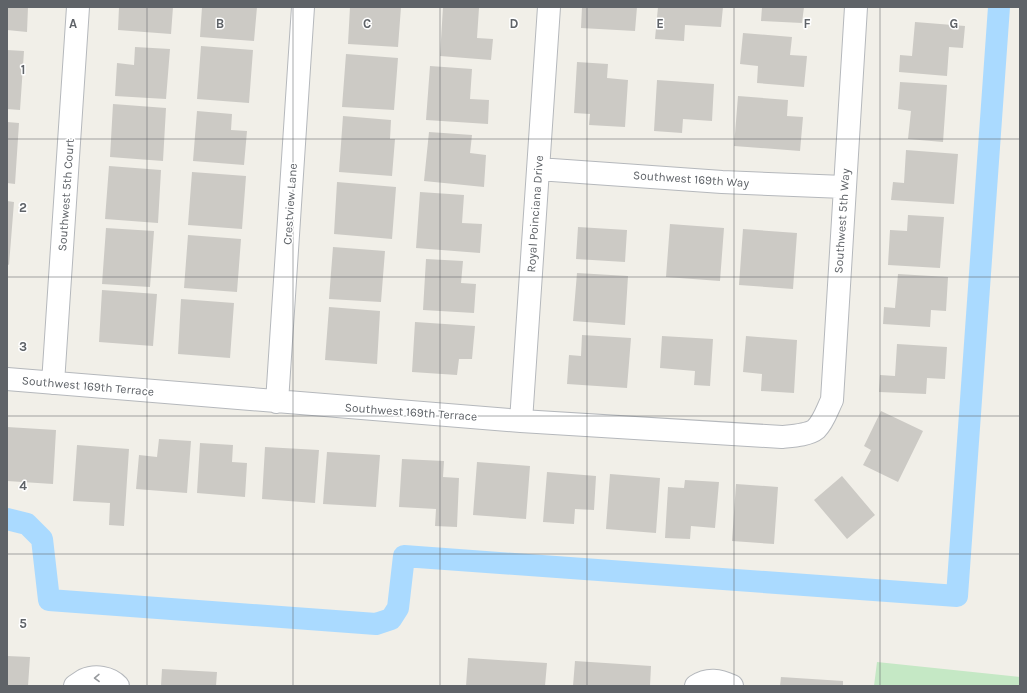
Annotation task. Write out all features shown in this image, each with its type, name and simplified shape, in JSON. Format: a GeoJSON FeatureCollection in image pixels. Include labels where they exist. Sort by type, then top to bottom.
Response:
{"type":"FeatureCollection","features":[{"type":"Feature","properties":{"kind":"street","name":"Southwest 5th Court"},"geometry":{"type":"LineString","coordinates":[[53,383],[78,7]]}},
{"type":"Feature","properties":{"kind":"street","name":"Crestview Lane"},"geometry":{"type":"LineString","coordinates":[[277,402],[303,7]]}},
{"type":"Feature","properties":{"kind":"street","name":"Royal Poinciana Drive"},"geometry":{"type":"LineString","coordinates":[[521,421],[549,7]]}},
{"type":"Feature","properties":{"kind":"street","name":"Southwest 5th Way"},"geometry":{"type":"LineString","coordinates":[[815,430],[824,418],[832,400],[856,7]]}},
{"type":"Feature","properties":{"kind":"street","name":"Southwest 169th Way"},"geometry":{"type":"LineString","coordinates":[[538,169],[722,182],[844,187]]}},
{"type":"Feature","properties":{"kind":"street","name":"Southwest 169th Terrace"},"geometry":{"type":"LineString","coordinates":[[7,379],[521,421],[782,437],[798,436],[815,430]]}},
{"type":"Feature","properties":{"kind":"street"},"geometry":{"type":"LineString","coordinates":[[76,686],[83,680],[94,677],[105,678],[118,686]]}},
{"type":"Feature","properties":{"kind":"street"},"geometry":{"type":"LineString","coordinates":[[696,686],[710,680],[721,681],[732,686]]}},
{"type":"Feature","properties":{"kind":"green space"},"geometry":{"type":"Polygon","coordinates":[[[877,662],[1020,677],[1020,686],[874,686],[877,662]]]}},
{"type":"Feature","properties":{"kind":"building"},"geometry":{"type":"Polygon","coordinates":[[[7,7],[28,7],[27,32],[7,30],[7,7]]]}},
{"type":"Feature","properties":{"kind":"building"},"geometry":{"type":"Polygon","coordinates":[[[119,7],[173,7],[171,34],[118,30],[119,7]]]}},
{"type":"Feature","properties":{"kind":"building"},"geometry":{"type":"Polygon","coordinates":[[[202,7],[257,7],[254,41],[200,37],[202,7]]]}},
{"type":"Feature","properties":{"kind":"building"},"geometry":{"type":"Polygon","coordinates":[[[350,7],[401,7],[398,47],[348,44],[350,7]]]}},
{"type":"Feature","properties":{"kind":"building"},"geometry":{"type":"Polygon","coordinates":[[[443,7],[479,8],[477,38],[493,39],[491,60],[440,56],[443,7]]]}},
{"type":"Feature","properties":{"kind":"building"},"geometry":{"type":"Polygon","coordinates":[[[582,7],[637,7],[635,31],[581,28],[582,7]]]}},
{"type":"Feature","properties":{"kind":"building"},"geometry":{"type":"Polygon","coordinates":[[[658,7],[723,7],[721,27],[685,25],[684,41],[655,39],[658,7]]]}},
{"type":"Feature","properties":{"kind":"building"},"geometry":{"type":"Polygon","coordinates":[[[762,7],[804,7],[802,23],[761,21],[762,7]]]}},
{"type":"Feature","properties":{"kind":"building"},"geometry":{"type":"Polygon","coordinates":[[[915,22],[965,26],[963,48],[949,47],[947,76],[899,72],[900,55],[912,56],[915,22]]]}},
{"type":"Feature","properties":{"kind":"building"},"geometry":{"type":"Polygon","coordinates":[[[743,33],[792,37],[790,55],[807,56],[804,87],[757,83],[758,66],[740,64],[743,33]]]}},
{"type":"Feature","properties":{"kind":"building"},"geometry":{"type":"Polygon","coordinates":[[[201,46],[253,50],[249,103],[197,99],[201,46]]]}},
{"type":"Feature","properties":{"kind":"building"},"geometry":{"type":"Polygon","coordinates":[[[135,47],[170,49],[166,99],[115,96],[117,63],[134,65],[135,47]]]}},
{"type":"Feature","properties":{"kind":"building"},"geometry":{"type":"Polygon","coordinates":[[[7,50],[24,51],[20,110],[7,109],[7,50]]]}},
{"type":"Feature","properties":{"kind":"building"},"geometry":{"type":"Polygon","coordinates":[[[346,54],[398,58],[394,110],[342,107],[346,54]]]}},
{"type":"Feature","properties":{"kind":"building"},"geometry":{"type":"Polygon","coordinates":[[[577,62],[608,64],[607,78],[628,80],[625,127],[589,125],[590,114],[574,113],[577,62]]]}},
{"type":"Feature","properties":{"kind":"building"},"geometry":{"type":"Polygon","coordinates":[[[430,66],[472,69],[470,99],[489,100],[488,124],[426,120],[430,66]]]}},
{"type":"Feature","properties":{"kind":"building"},"geometry":{"type":"Polygon","coordinates":[[[657,80],[714,84],[712,121],[683,119],[682,133],[654,131],[657,80]]]}},
{"type":"Feature","properties":{"kind":"building"},"geometry":{"type":"Polygon","coordinates":[[[900,82],[947,85],[943,142],[908,139],[911,111],[898,109],[900,82]]]}},
{"type":"Feature","properties":{"kind":"building"},"geometry":{"type":"Polygon","coordinates":[[[738,96],[788,100],[787,116],[803,117],[800,151],[734,146],[738,96]]]}},
{"type":"Feature","properties":{"kind":"building"},"geometry":{"type":"Polygon","coordinates":[[[113,104],[166,108],[163,161],[110,157],[113,104]]]}},
{"type":"Feature","properties":{"kind":"building"},"geometry":{"type":"Polygon","coordinates":[[[197,111],[232,114],[231,130],[247,131],[244,165],[193,161],[197,111]]]}},
{"type":"Feature","properties":{"kind":"building"},"geometry":{"type":"Polygon","coordinates":[[[343,116],[391,120],[390,139],[395,139],[392,176],[339,172],[343,116]]]}},
{"type":"Feature","properties":{"kind":"building"},"geometry":{"type":"Polygon","coordinates":[[[7,122],[19,123],[15,184],[7,183],[7,122]]]}},
{"type":"Feature","properties":{"kind":"building"},"geometry":{"type":"Polygon","coordinates":[[[429,132],[472,135],[470,153],[486,155],[484,187],[424,181],[429,132]]]}},
{"type":"Feature","properties":{"kind":"building"},"geometry":{"type":"Polygon","coordinates":[[[906,150],[958,154],[954,204],[891,200],[893,182],[904,183],[906,150]]]}},
{"type":"Feature","properties":{"kind":"building"},"geometry":{"type":"Polygon","coordinates":[[[109,166],[161,170],[158,223],[105,219],[109,166]]]}},
{"type":"Feature","properties":{"kind":"building"},"geometry":{"type":"Polygon","coordinates":[[[192,172],[246,176],[242,229],[188,225],[192,172]]]}},
{"type":"Feature","properties":{"kind":"building"},"geometry":{"type":"Polygon","coordinates":[[[337,182],[396,187],[392,239],[334,234],[337,182]]]}},
{"type":"Feature","properties":{"kind":"building"},"geometry":{"type":"Polygon","coordinates":[[[420,192],[464,195],[462,223],[482,224],[480,253],[416,248],[420,192]]]}},
{"type":"Feature","properties":{"kind":"building"},"geometry":{"type":"Polygon","coordinates":[[[7,201],[14,202],[9,265],[7,264],[7,201]]]}},
{"type":"Feature","properties":{"kind":"building"},"geometry":{"type":"Polygon","coordinates":[[[908,215],[944,217],[940,268],[888,265],[890,230],[907,231],[908,215]]]}},
{"type":"Feature","properties":{"kind":"building"},"geometry":{"type":"Polygon","coordinates":[[[670,224],[724,228],[720,281],[666,277],[670,224]]]}},
{"type":"Feature","properties":{"kind":"building"},"geometry":{"type":"Polygon","coordinates":[[[578,227],[627,230],[625,262],[576,259],[578,227]]]}},
{"type":"Feature","properties":{"kind":"building"},"geometry":{"type":"Polygon","coordinates":[[[106,228],[154,231],[150,287],[102,284],[106,228]]]}},
{"type":"Feature","properties":{"kind":"building"},"geometry":{"type":"Polygon","coordinates":[[[743,229],[797,233],[793,289],[739,285],[743,229]]]}},
{"type":"Feature","properties":{"kind":"building"},"geometry":{"type":"Polygon","coordinates":[[[188,235],[241,239],[237,292],[184,288],[188,235]]]}},
{"type":"Feature","properties":{"kind":"building"},"geometry":{"type":"Polygon","coordinates":[[[333,247],[385,251],[381,302],[329,299],[333,247]]]}},
{"type":"Feature","properties":{"kind":"building"},"geometry":{"type":"Polygon","coordinates":[[[426,259],[463,261],[461,283],[476,284],[474,313],[423,310],[426,259]]]}},
{"type":"Feature","properties":{"kind":"building"},"geometry":{"type":"Polygon","coordinates":[[[577,273],[628,276],[625,325],[573,321],[577,273]]]}},
{"type":"Feature","properties":{"kind":"building"},"geometry":{"type":"Polygon","coordinates":[[[898,274],[948,277],[946,311],[931,310],[930,327],[883,324],[884,307],[895,308],[898,274]]]}},
{"type":"Feature","properties":{"kind":"building"},"geometry":{"type":"Polygon","coordinates":[[[102,290],[157,294],[153,346],[99,342],[102,290]]]}},
{"type":"Feature","properties":{"kind":"building"},"geometry":{"type":"Polygon","coordinates":[[[181,299],[234,303],[230,358],[178,354],[181,299]]]}},
{"type":"Feature","properties":{"kind":"building"},"geometry":{"type":"Polygon","coordinates":[[[329,307],[380,311],[377,364],[325,360],[329,307]]]}},
{"type":"Feature","properties":{"kind":"building"},"geometry":{"type":"Polygon","coordinates":[[[415,322],[475,326],[472,359],[459,359],[457,375],[412,372],[415,322]]]}},
{"type":"Feature","properties":{"kind":"building"},"geometry":{"type":"Polygon","coordinates":[[[582,335],[631,338],[627,388],[567,384],[569,355],[581,356],[582,335]]]}},
{"type":"Feature","properties":{"kind":"building"},"geometry":{"type":"Polygon","coordinates":[[[662,336],[713,339],[710,386],[694,385],[695,371],[660,368],[662,336]]]}},
{"type":"Feature","properties":{"kind":"building"},"geometry":{"type":"Polygon","coordinates":[[[746,336],[797,340],[794,393],[761,391],[762,374],[743,372],[746,336]]]}},
{"type":"Feature","properties":{"kind":"building"},"geometry":{"type":"Polygon","coordinates":[[[897,344],[947,347],[945,379],[927,378],[926,394],[879,392],[880,375],[895,376],[897,344]]]}},
{"type":"Feature","properties":{"kind":"building"},"geometry":{"type":"Polygon","coordinates":[[[881,411],[923,431],[898,482],[863,465],[871,450],[864,446],[881,411]]]}},
{"type":"Feature","properties":{"kind":"building"},"geometry":{"type":"Polygon","coordinates":[[[7,427],[56,430],[53,484],[7,481],[7,427]]]}},
{"type":"Feature","properties":{"kind":"building"},"geometry":{"type":"Polygon","coordinates":[[[159,439],[191,441],[187,493],[136,489],[139,455],[157,457],[159,439]]]}},
{"type":"Feature","properties":{"kind":"building"},"geometry":{"type":"Polygon","coordinates":[[[200,443],[233,445],[232,462],[247,463],[245,497],[197,493],[200,443]]]}},
{"type":"Feature","properties":{"kind":"building"},"geometry":{"type":"Polygon","coordinates":[[[77,445],[129,449],[124,526],[109,525],[110,503],[73,501],[77,445]]]}},
{"type":"Feature","properties":{"kind":"building"},"geometry":{"type":"Polygon","coordinates":[[[265,447],[319,450],[315,503],[262,499],[265,447]]]}},
{"type":"Feature","properties":{"kind":"building"},"geometry":{"type":"Polygon","coordinates":[[[327,452],[380,455],[376,507],[323,504],[327,452]]]}},
{"type":"Feature","properties":{"kind":"building"},"geometry":{"type":"Polygon","coordinates":[[[402,459],[444,461],[443,477],[459,478],[457,527],[435,526],[436,509],[399,507],[402,459]]]}},
{"type":"Feature","properties":{"kind":"building"},"geometry":{"type":"Polygon","coordinates":[[[477,462],[530,466],[526,519],[473,515],[477,462]]]}},
{"type":"Feature","properties":{"kind":"building"},"geometry":{"type":"Polygon","coordinates":[[[547,472],[596,476],[594,510],[575,509],[574,524],[543,522],[547,472]]]}},
{"type":"Feature","properties":{"kind":"building"},"geometry":{"type":"Polygon","coordinates":[[[610,474],[660,478],[656,533],[606,529],[610,474]]]}},
{"type":"Feature","properties":{"kind":"building"},"geometry":{"type":"Polygon","coordinates":[[[842,476],[875,515],[847,539],[814,500],[842,476]]]}},
{"type":"Feature","properties":{"kind":"building"},"geometry":{"type":"Polygon","coordinates":[[[685,480],[719,482],[715,528],[691,526],[690,539],[665,538],[668,487],[684,488],[685,480]]]}},
{"type":"Feature","properties":{"kind":"building"},"geometry":{"type":"Polygon","coordinates":[[[736,484],[778,487],[774,544],[732,541],[736,484]]]}},
{"type":"Feature","properties":{"kind":"building"},"geometry":{"type":"Polygon","coordinates":[[[7,656],[30,657],[28,686],[7,686],[7,656]]]}},
{"type":"Feature","properties":{"kind":"building"},"geometry":{"type":"Polygon","coordinates":[[[468,658],[547,663],[545,686],[466,686],[468,658]]]}},
{"type":"Feature","properties":{"kind":"building"},"geometry":{"type":"Polygon","coordinates":[[[575,661],[651,666],[650,686],[573,686],[575,661]]]}},
{"type":"Feature","properties":{"kind":"building"},"geometry":{"type":"Polygon","coordinates":[[[162,669],[217,672],[216,686],[161,686],[162,669]]]}},
{"type":"Feature","properties":{"kind":"building"},"geometry":{"type":"Polygon","coordinates":[[[781,677],[843,681],[843,686],[780,686],[781,677]]]}},
{"type":"Feature","properties":{"kind":"waterway"},"geometry":{"type":"LineString","coordinates":[[7,519],[27,524],[42,539],[49,600],[376,624],[391,619],[398,608],[404,556],[957,596],[999,7]]}}]}
